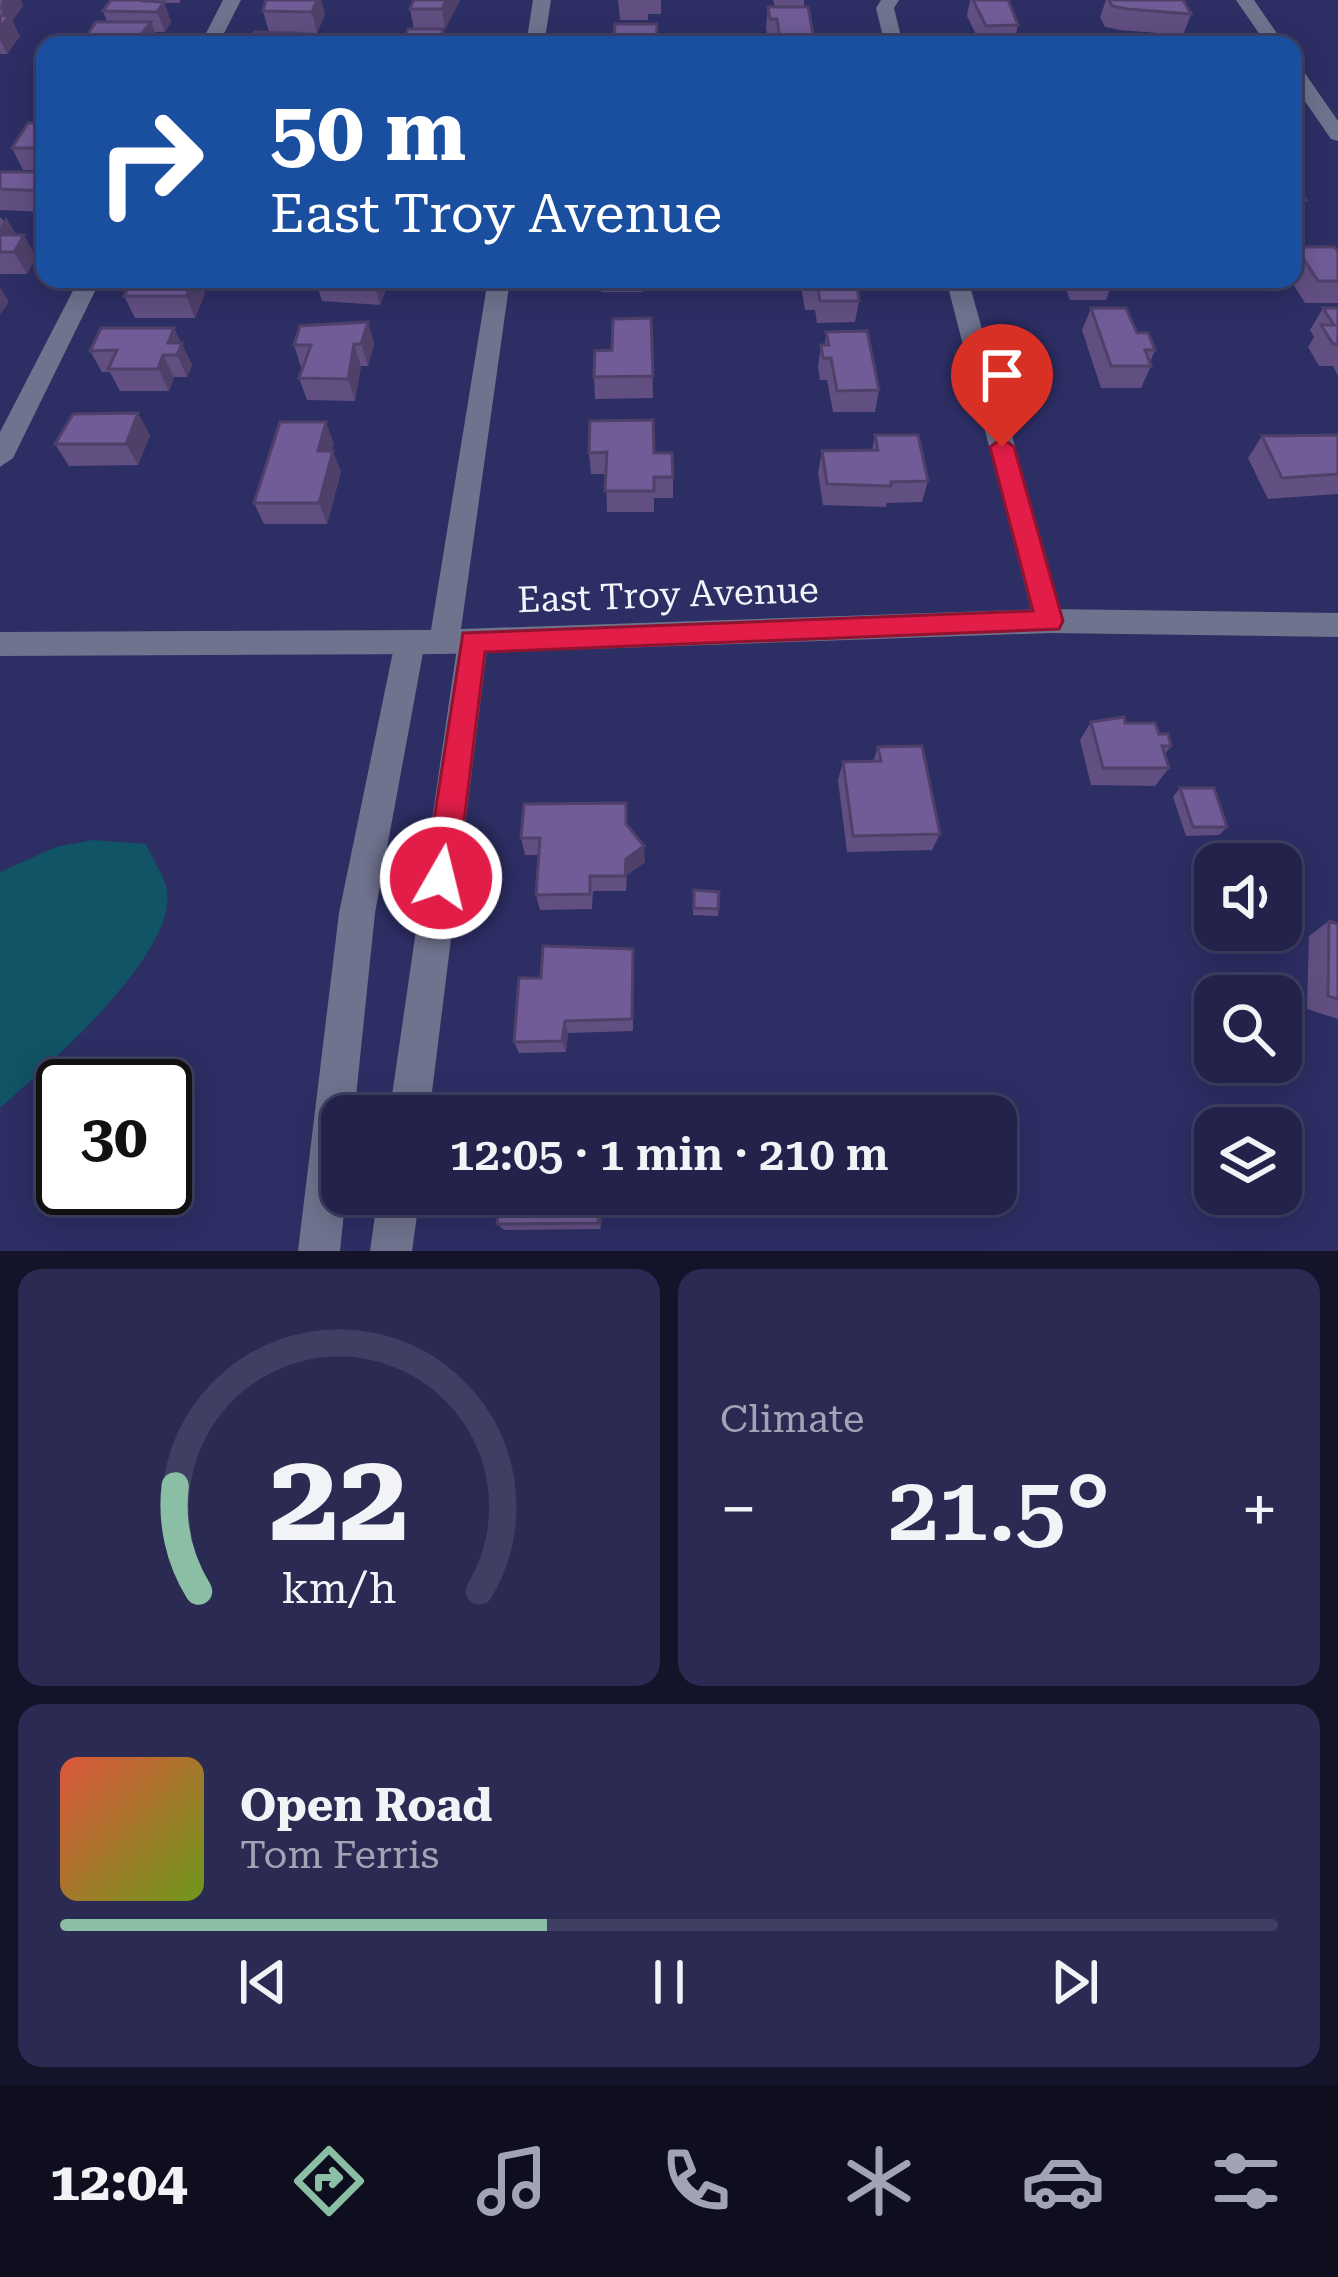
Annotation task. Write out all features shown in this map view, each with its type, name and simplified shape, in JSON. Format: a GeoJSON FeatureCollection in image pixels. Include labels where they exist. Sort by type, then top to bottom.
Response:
{"type":"FeatureCollection","features":[{"type":"Feature","properties":{"kind":"street"},"geometry":{"type":"LineString","coordinates":[[214,36],[232,0]]}},
{"type":"Feature","properties":{"kind":"street"},"geometry":{"type":"LineString","coordinates":[[536,36],[542,0]]}},
{"type":"Feature","properties":{"kind":"street"},"geometry":{"type":"LineString","coordinates":[[890,0],[885,8],[892,36]]}},
{"type":"Feature","properties":{"kind":"street"},"geometry":{"type":"LineString","coordinates":[[1245,0],[1270,36]]}},
{"type":"Feature","properties":{"kind":"street"},"geometry":{"type":"LineString","coordinates":[[1302,83],[1338,135]]}},
{"type":"Feature","properties":{"kind":"street"},"geometry":{"type":"LineString","coordinates":[[0,458],[86,288]]}},
{"type":"Feature","properties":{"kind":"street"},"geometry":{"type":"LineString","coordinates":[[410,1095],[442,642],[499,288]]}},
{"type":"Feature","properties":{"kind":"street"},"geometry":{"type":"LineString","coordinates":[[959,288],[1049,621]]}},
{"type":"Feature","properties":{"kind":"street","name":"East Troy Avenue"},"geometry":{"type":"LineString","coordinates":[[0,644],[442,642],[1049,621],[1338,625]]}},
{"type":"Feature","properties":{"kind":"street"},"geometry":{"type":"LineString","coordinates":[[319,1251],[357,913],[442,642]]}},
{"type":"Feature","properties":{"kind":"street"},"geometry":{"type":"LineString","coordinates":[[391,1251],[396,1215]]}},
{"type":"Feature","properties":{"kind":"water"},"geometry":{"type":"Polygon","coordinates":[[[93,840],[146,844],[166,886],[166,913],[133,974],[106,1006],[52,1059],[36,1059],[36,1074],[0,1108],[0,872],[56,847],[93,840]]]}},
{"type":"Feature","properties":{"kind":"building"},"geometry":{"type":"Polygon","coordinates":[[[111,0],[164,2],[157,12],[103,11],[111,0]]]}},
{"type":"Feature","properties":{"kind":"building"},"geometry":{"type":"Polygon","coordinates":[[[266,0],[317,0],[312,12],[263,11],[266,0]]]}},
{"type":"Feature","properties":{"kind":"building"},"geometry":{"type":"Polygon","coordinates":[[[414,0],[446,0],[442,9],[410,9],[414,0]]]}},
{"type":"Feature","properties":{"kind":"building"},"geometry":{"type":"Polygon","coordinates":[[[973,0],[1008,0],[1018,25],[986,26],[973,0]]]}},
{"type":"Feature","properties":{"kind":"building"},"geometry":{"type":"Polygon","coordinates":[[[1109,0],[1183,0],[1191,14],[1127,9],[1112,6],[1109,0]]]}},
{"type":"Feature","properties":{"kind":"building"},"geometry":{"type":"Polygon","coordinates":[[[768,7],[808,7],[813,36],[780,36],[777,19],[770,19],[768,7]]]}},
{"type":"Feature","properties":{"kind":"building"},"geometry":{"type":"Polygon","coordinates":[[[96,22],[151,22],[140,36],[86,36],[96,22]]]}},
{"type":"Feature","properties":{"kind":"building"},"geometry":{"type":"Polygon","coordinates":[[[615,24],[657,24],[656,36],[614,36],[615,24]]]}},
{"type":"Feature","properties":{"kind":"building"},"geometry":{"type":"Polygon","coordinates":[[[408,29],[443,29],[441,36],[406,36],[408,29]]]}},
{"type":"Feature","properties":{"kind":"building"},"geometry":{"type":"Polygon","coordinates":[[[255,32],[294,33],[292,36],[251,36],[255,32]]]}},
{"type":"Feature","properties":{"kind":"building"},"geometry":{"type":"Polygon","coordinates":[[[28,123],[36,123],[36,148],[12,148],[28,123]]]}},
{"type":"Feature","properties":{"kind":"building"},"geometry":{"type":"Polygon","coordinates":[[[0,172],[36,172],[36,191],[0,189],[0,172]]]}},
{"type":"Feature","properties":{"kind":"building"},"geometry":{"type":"Polygon","coordinates":[[[0,235],[24,235],[14,252],[0,252],[0,235]]]}},
{"type":"Feature","properties":{"kind":"building"},"geometry":{"type":"Polygon","coordinates":[[[1302,247],[1334,247],[1338,281],[1318,281],[1302,256],[1302,247]]]}},
{"type":"Feature","properties":{"kind":"building"},"geometry":{"type":"Polygon","coordinates":[[[128,288],[189,288],[186,296],[124,296],[128,288]]]}},
{"type":"Feature","properties":{"kind":"building"},"geometry":{"type":"Polygon","coordinates":[[[818,288],[857,288],[859,301],[820,301],[818,288]]]}},
{"type":"Feature","properties":{"kind":"building"},"geometry":{"type":"Polygon","coordinates":[[[1091,308],[1126,308],[1137,333],[1148,333],[1155,350],[1145,350],[1151,366],[1111,366],[1091,308]]]}},
{"type":"Feature","properties":{"kind":"building"},"geometry":{"type":"Polygon","coordinates":[[[1323,308],[1338,308],[1338,344],[1333,344],[1321,325],[1334,325],[1323,308]]]}},
{"type":"Feature","properties":{"kind":"building"},"geometry":{"type":"Polygon","coordinates":[[[651,318],[653,376],[594,377],[595,351],[612,350],[613,319],[651,318]]]}},
{"type":"Feature","properties":{"kind":"building"},"geometry":{"type":"Polygon","coordinates":[[[368,322],[361,344],[354,344],[348,379],[299,378],[311,345],[294,345],[300,326],[368,322]]]}},
{"type":"Feature","properties":{"kind":"building"},"geometry":{"type":"Polygon","coordinates":[[[101,328],[174,328],[168,343],[182,343],[177,355],[163,355],[158,369],[108,369],[117,350],[90,351],[101,328]]]}},
{"type":"Feature","properties":{"kind":"building"},"geometry":{"type":"Polygon","coordinates":[[[867,331],[879,390],[837,391],[831,358],[823,358],[821,345],[829,345],[826,332],[867,331]]]}},
{"type":"Feature","properties":{"kind":"building"},"geometry":{"type":"Polygon","coordinates":[[[138,413],[126,444],[55,444],[73,414],[138,413]]]}},
{"type":"Feature","properties":{"kind":"building"},"geometry":{"type":"Polygon","coordinates":[[[653,420],[654,453],[672,453],[673,477],[654,477],[654,491],[605,491],[607,452],[589,453],[590,421],[653,420]]]}},
{"type":"Feature","properties":{"kind":"building"},"geometry":{"type":"Polygon","coordinates":[[[280,422],[326,422],[318,451],[333,451],[319,503],[254,503],[280,422]]]}},
{"type":"Feature","properties":{"kind":"building"},"geometry":{"type":"Polygon","coordinates":[[[875,435],[918,435],[928,481],[891,482],[891,486],[827,484],[822,451],[878,450],[875,435]]]}},
{"type":"Feature","properties":{"kind":"building"},"geometry":{"type":"Polygon","coordinates":[[[1338,435],[1338,474],[1282,478],[1262,436],[1338,435]]]}},
{"type":"Feature","properties":{"kind":"building"},"geometry":{"type":"Polygon","coordinates":[[[1124,717],[1125,723],[1155,723],[1159,734],[1168,734],[1171,746],[1162,746],[1169,768],[1103,768],[1091,722],[1124,717]]]}},
{"type":"Feature","properties":{"kind":"building"},"geometry":{"type":"Polygon","coordinates":[[[922,746],[940,834],[853,836],[843,762],[881,761],[878,747],[922,746]]]}},
{"type":"Feature","properties":{"kind":"building"},"geometry":{"type":"Polygon","coordinates":[[[1180,788],[1214,788],[1227,827],[1193,827],[1180,788]]]}},
{"type":"Feature","properties":{"kind":"building"},"geometry":{"type":"Polygon","coordinates":[[[626,803],[626,824],[644,846],[626,859],[625,876],[590,876],[590,894],[536,895],[540,838],[521,838],[524,804],[626,803]]]}},
{"type":"Feature","properties":{"kind":"building"},"geometry":{"type":"Polygon","coordinates":[[[694,890],[719,892],[718,909],[694,908],[694,890]]]}},
{"type":"Feature","properties":{"kind":"building"},"geometry":{"type":"Polygon","coordinates":[[[1329,921],[1338,924],[1338,999],[1328,996],[1329,921]]]}},
{"type":"Feature","properties":{"kind":"building"},"geometry":{"type":"Polygon","coordinates":[[[543,946],[633,949],[632,1019],[565,1021],[562,1041],[514,1042],[519,978],[541,978],[543,946]]]}},
{"type":"Feature","properties":{"kind":"building"},"geometry":{"type":"Polygon","coordinates":[[[498,1215],[598,1215],[598,1223],[497,1224],[498,1215]]]}},
{"type":"Feature","properties":{"kind":"route"},"geometry":{"type":"LineString","coordinates":[[441,878],[473,641],[1049,621],[1002,447]]}}]}
